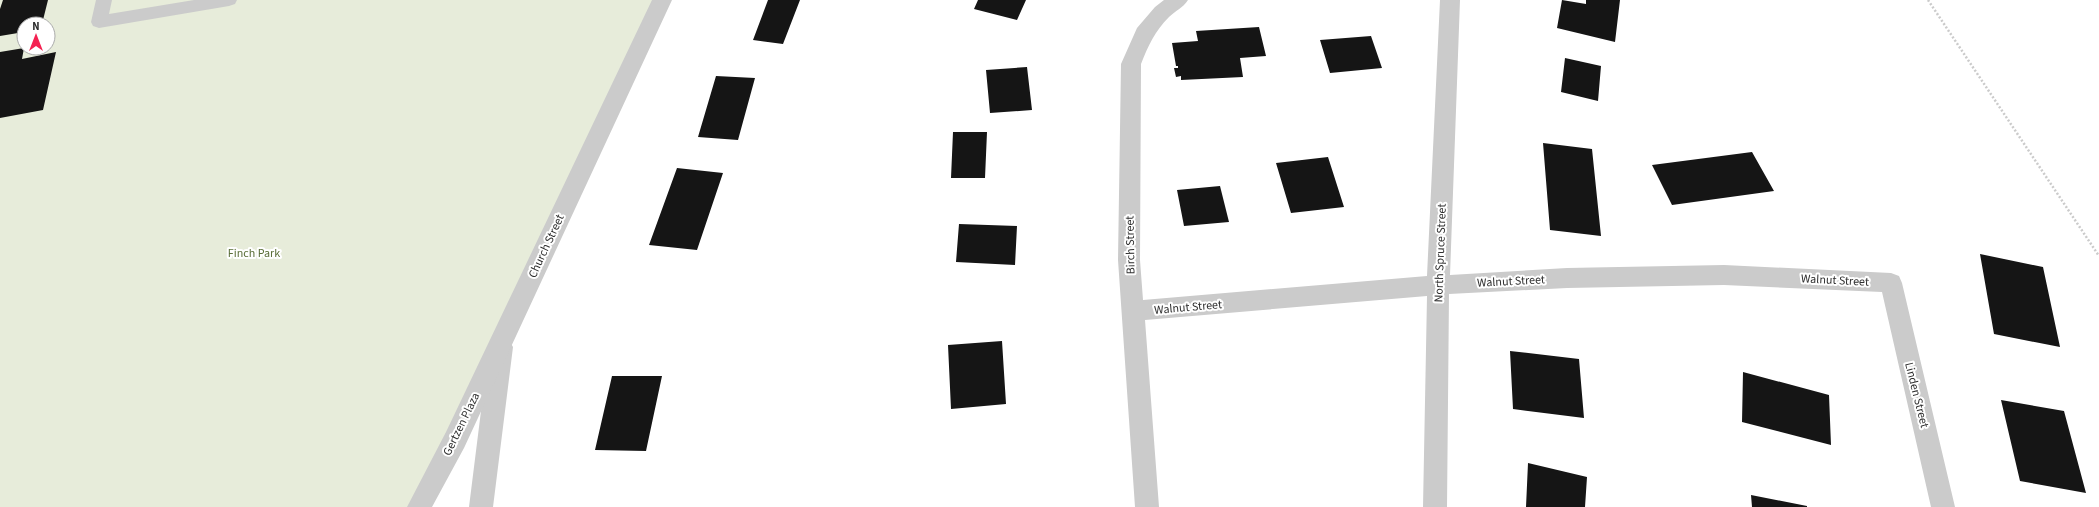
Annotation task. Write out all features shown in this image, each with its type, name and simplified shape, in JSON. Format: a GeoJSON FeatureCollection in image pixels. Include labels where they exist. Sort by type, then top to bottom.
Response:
{"type":"FeatureCollection","features":[{"type":"Feature","properties":{"kind":"street","name":"Church Street"},"geometry":{"type":"LineString","coordinates":[[481,507],[502,340],[662,0]]}},
{"type":"Feature","properties":{"kind":"street","name":"Birch Street"},"geometry":{"type":"LineString","coordinates":[[1147,507],[1129,260],[1131,64],[1144,33],[1162,12],[1178,0]]}},
{"type":"Feature","properties":{"kind":"street","name":"North Spruce Street"},"geometry":{"type":"LineString","coordinates":[[1435,507],[1438,285],[1450,0]]}},
{"type":"Feature","properties":{"kind":"street","name":"Walnut Street"},"geometry":{"type":"LineString","coordinates":[[1132,312],[1438,285],[1567,278],[1724,275],[1891,283]]}},
{"type":"Feature","properties":{"kind":"street","name":"Linden Street"},"geometry":{"type":"LineString","coordinates":[[1891,283],[1897,318],[1936,472],[1943,507]]}},
{"type":"Feature","properties":{"kind":"street","name":"Gertzen Plaza"},"geometry":{"type":"LineString","coordinates":[[419,507],[455,440],[502,340]]}},
{"type":"Feature","properties":{"kind":"lane"},"geometry":{"type":"LineString","coordinates":[[104,0],[99,22],[229,0]]}},
{"type":"Feature","properties":{"kind":"path"},"geometry":{"type":"LineString","coordinates":[[1928,0],[2099,256]]}},
{"type":"Feature","properties":{"kind":"green space","name":"Finch Park"},"geometry":{"type":"Polygon","coordinates":[[[0,0],[661,0],[412,507],[0,507],[0,0]]]}},
{"type":"Feature","properties":{"kind":"building"},"geometry":{"type":"Polygon","coordinates":[[[3,0],[48,0],[44,16],[16,16],[16,33],[0,36],[0,9],[3,0]]]}},
{"type":"Feature","properties":{"kind":"building"},"geometry":{"type":"Polygon","coordinates":[[[768,0],[800,0],[783,44],[753,40],[768,0]]]}},
{"type":"Feature","properties":{"kind":"building"},"geometry":{"type":"Polygon","coordinates":[[[978,0],[1026,0],[1017,20],[974,9],[978,0]]]}},
{"type":"Feature","properties":{"kind":"building"},"geometry":{"type":"Polygon","coordinates":[[[1562,0],[1586,4],[1586,0],[1620,0],[1615,42],[1557,28],[1562,0]]]}},
{"type":"Feature","properties":{"kind":"building"},"geometry":{"type":"Polygon","coordinates":[[[1259,27],[1266,56],[1240,58],[1243,77],[1181,80],[1181,76],[1176,77],[1174,68],[1178,68],[1178,66],[1176,66],[1172,43],[1198,41],[1196,31],[1259,27]]]}},
{"type":"Feature","properties":{"kind":"building"},"geometry":{"type":"Polygon","coordinates":[[[1371,36],[1382,68],[1330,73],[1320,40],[1371,36]]]}},
{"type":"Feature","properties":{"kind":"building"},"geometry":{"type":"Polygon","coordinates":[[[16,49],[16,56],[23,56],[22,59],[37,56],[55,56],[43,110],[0,118],[0,52],[16,49]]]}},
{"type":"Feature","properties":{"kind":"building"},"geometry":{"type":"Polygon","coordinates":[[[1565,58],[1601,66],[1598,101],[1561,92],[1565,58]]]}},
{"type":"Feature","properties":{"kind":"building"},"geometry":{"type":"Polygon","coordinates":[[[1027,67],[1032,110],[990,113],[986,70],[1027,67]]]}},
{"type":"Feature","properties":{"kind":"building"},"geometry":{"type":"Polygon","coordinates":[[[716,76],[755,78],[738,140],[698,137],[716,76]]]}},
{"type":"Feature","properties":{"kind":"building"},"geometry":{"type":"Polygon","coordinates":[[[953,132],[987,132],[985,178],[951,178],[953,132]]]}},
{"type":"Feature","properties":{"kind":"building"},"geometry":{"type":"Polygon","coordinates":[[[1543,143],[1592,149],[1601,236],[1550,230],[1543,143]]]}},
{"type":"Feature","properties":{"kind":"building"},"geometry":{"type":"Polygon","coordinates":[[[1752,152],[1774,191],[1672,205],[1652,165],[1752,152]]]}},
{"type":"Feature","properties":{"kind":"building"},"geometry":{"type":"Polygon","coordinates":[[[1328,157],[1344,207],[1291,213],[1276,163],[1328,157]]]}},
{"type":"Feature","properties":{"kind":"building"},"geometry":{"type":"Polygon","coordinates":[[[677,168],[723,173],[697,250],[649,245],[677,168]]]}},
{"type":"Feature","properties":{"kind":"building"},"geometry":{"type":"Polygon","coordinates":[[[1220,186],[1229,222],[1184,226],[1177,190],[1220,186]]]}},
{"type":"Feature","properties":{"kind":"building"},"geometry":{"type":"Polygon","coordinates":[[[959,224],[1017,226],[1015,265],[956,262],[959,224]]]}},
{"type":"Feature","properties":{"kind":"building"},"geometry":{"type":"Polygon","coordinates":[[[1980,254],[2043,267],[2060,347],[1994,334],[1980,254]]]}},
{"type":"Feature","properties":{"kind":"building"},"geometry":{"type":"Polygon","coordinates":[[[1002,341],[1006,404],[951,409],[948,345],[1002,341]]]}},
{"type":"Feature","properties":{"kind":"building"},"geometry":{"type":"Polygon","coordinates":[[[1510,351],[1579,359],[1584,418],[1513,409],[1510,351]]]}},
{"type":"Feature","properties":{"kind":"building"},"geometry":{"type":"Polygon","coordinates":[[[1743,372],[1829,395],[1831,445],[1742,422],[1743,372]]]}},
{"type":"Feature","properties":{"kind":"building"},"geometry":{"type":"Polygon","coordinates":[[[612,376],[662,376],[646,451],[595,450],[612,376]]]}},
{"type":"Feature","properties":{"kind":"building"},"geometry":{"type":"Polygon","coordinates":[[[2001,400],[2064,411],[2086,493],[2020,481],[2001,400]]]}},
{"type":"Feature","properties":{"kind":"building"},"geometry":{"type":"Polygon","coordinates":[[[1528,463],[1587,477],[1585,507],[1526,507],[1528,463]]]}},
{"type":"Feature","properties":{"kind":"building"},"geometry":{"type":"Polygon","coordinates":[[[1751,495],[1807,506],[1807,507],[1752,507],[1751,495]]]}}]}
